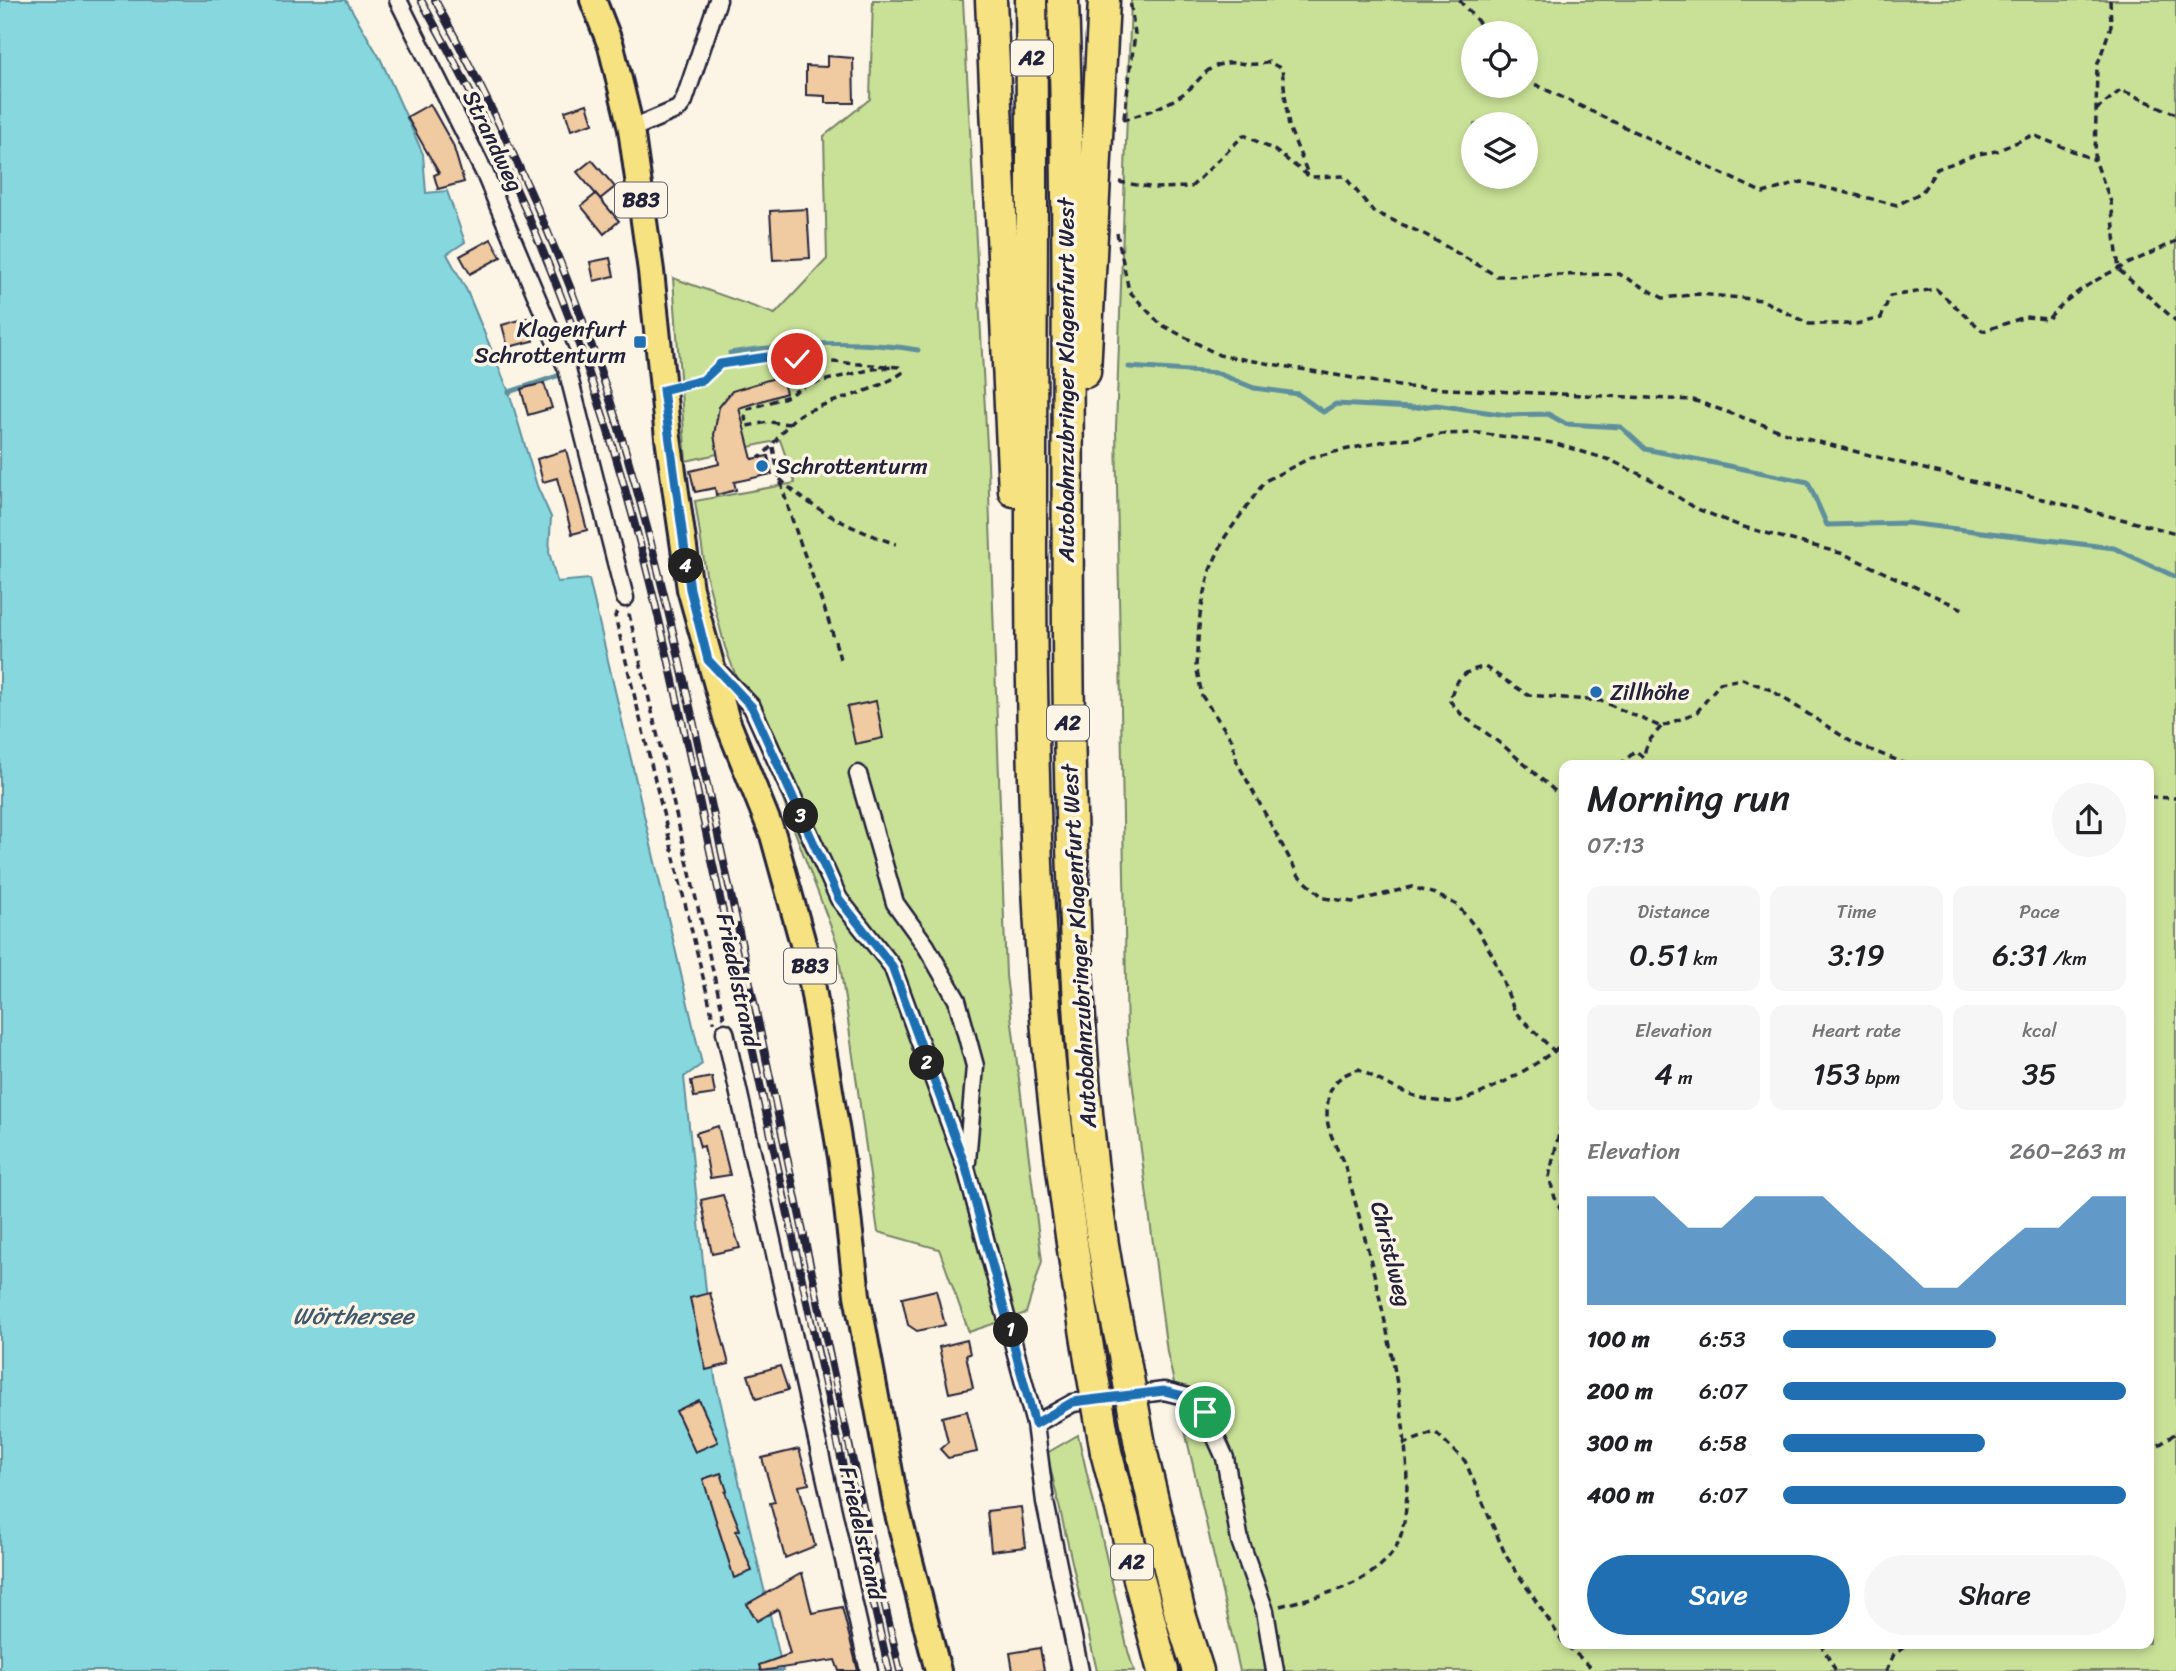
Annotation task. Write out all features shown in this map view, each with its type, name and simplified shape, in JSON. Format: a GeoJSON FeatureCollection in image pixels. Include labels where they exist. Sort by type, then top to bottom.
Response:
{"type":"FeatureCollection","features":[{"type":"Feature","properties":{"kind":"highway"},"geometry":{"type":"LineString","coordinates":[[991,0],[1015,500],[1033,573]]}},
{"type":"Feature","properties":{"kind":"highway","name":"Autobahnzubringer Klagenfurt West"},"geometry":{"type":"LineString","coordinates":[[1031,0],[1033,573],[1038,861],[1045,1005],[1063,1180],[1106,1452],[1163,1671]]}},
{"type":"Feature","properties":{"kind":"highway","name":"Autobahnzubringer Klagenfurt West"},"geometry":{"type":"LineString","coordinates":[[1063,0],[1068,736],[1077,970],[1093,1167],[1124,1355],[1140,1445],[1180,1614],[1198,1671]]}},
{"type":"Feature","properties":{"kind":"highway"},"geometry":{"type":"LineString","coordinates":[[1067,475],[1084,388],[1104,0]]}},
{"type":"Feature","properties":{"kind":"main road","name":"B83"},"geometry":{"type":"LineString","coordinates":[[593,0],[611,46],[631,128],[690,589],[727,721],[774,835],[809,965],[842,1163],[857,1294],[897,1510],[938,1671]]}},
{"type":"Feature","properties":{"kind":"street","name":"Strandweg"},"geometry":{"type":"LineString","coordinates":[[398,0],[485,174],[567,369],[625,598]]}},
{"type":"Feature","properties":{"kind":"street"},"geometry":{"type":"LineString","coordinates":[[631,128],[678,109],[684,101],[718,0]]}},
{"type":"Feature","properties":{"kind":"street"},"geometry":{"type":"LineString","coordinates":[[708,660],[752,707],[839,899],[892,966],[966,1168],[1035,1424],[1045,1502],[1080,1671]]}},
{"type":"Feature","properties":{"kind":"street"},"geometry":{"type":"LineString","coordinates":[[858,774],[895,903],[926,946],[957,1000],[975,1066],[966,1168]]}},
{"type":"Feature","properties":{"kind":"street","name":"Friedelstrand"},"geometry":{"type":"LineString","coordinates":[[725,1032],[869,1671]]}},
{"type":"Feature","properties":{"kind":"street"},"geometry":{"type":"LineString","coordinates":[[1035,1424],[1073,1402],[1164,1391],[1188,1397],[1205,1412],[1225,1458],[1240,1541],[1265,1611],[1276,1671]]}},
{"type":"Feature","properties":{"kind":"path"},"geometry":{"type":"LineString","coordinates":[[1123,132],[1135,34],[1130,0]]}},
{"type":"Feature","properties":{"kind":"path"},"geometry":{"type":"LineString","coordinates":[[1459,0],[1477,21]]}},
{"type":"Feature","properties":{"kind":"path"},"geometry":{"type":"LineString","coordinates":[[2110,0],[2111,26],[2097,66],[2095,160],[2111,202],[2119,270],[2176,321]]}},
{"type":"Feature","properties":{"kind":"path"},"geometry":{"type":"LineString","coordinates":[[1124,120],[1149,112],[1186,92],[1211,68],[1234,61],[1251,68],[1269,62],[1282,69],[1289,127],[1310,177]]}},
{"type":"Feature","properties":{"kind":"path"},"geometry":{"type":"LineString","coordinates":[[1538,86],[1763,193],[1802,182],[1897,205],[1922,192],[1937,169],[1978,154],[1997,151],[2033,135],[2095,160]]}},
{"type":"Feature","properties":{"kind":"path"},"geometry":{"type":"LineString","coordinates":[[2095,111],[2121,90],[2176,114]]}},
{"type":"Feature","properties":{"kind":"path"},"geometry":{"type":"LineString","coordinates":[[1119,182],[1155,188],[1191,187],[1244,135],[1274,150],[1310,177],[1344,176],[1374,212],[1426,235],[1497,276],[1619,274],[1663,298],[1699,294],[1762,300],[1808,324],[1856,324],[1881,318],[1890,296],[1936,289],[1983,331],[2025,317],[2048,319],[2062,302],[2096,279],[2176,241]]}},
{"type":"Feature","properties":{"kind":"path"},"geometry":{"type":"LineString","coordinates":[[1118,193],[1120,170]]}},
{"type":"Feature","properties":{"kind":"path"},"geometry":{"type":"LineString","coordinates":[[1116,224],[1129,291],[1160,324],[1219,355],[1405,387],[1693,400],[1795,436],[2176,533]]}},
{"type":"Feature","properties":{"kind":"path"},"geometry":{"type":"LineString","coordinates":[[663,390],[703,380],[720,364],[767,357],[899,367]]}},
{"type":"Feature","properties":{"kind":"path"},"geometry":{"type":"LineString","coordinates":[[790,424],[768,422],[747,426],[745,417],[748,409],[786,397],[806,385],[873,369],[899,367]]}},
{"type":"Feature","properties":{"kind":"path"},"geometry":{"type":"LineString","coordinates":[[759,458],[773,447],[780,433],[803,413],[885,384],[902,373],[899,367]]}},
{"type":"Feature","properties":{"kind":"path"},"geometry":{"type":"LineString","coordinates":[[1559,1056],[1515,1012],[1493,956],[1477,929],[1457,905],[1412,887],[1353,902],[1324,898],[1299,876],[1237,762],[1232,740],[1202,696],[1196,665],[1200,615],[1210,570],[1226,537],[1265,481],[1311,457],[1385,441],[1441,434],[1478,433],[1553,443],[1610,460],[1650,479],[1695,508],[1740,526],[1844,554],[1965,610]]}},
{"type":"Feature","properties":{"kind":"path"},"geometry":{"type":"LineString","coordinates":[[773,447],[778,477],[830,619],[840,659]]}},
{"type":"Feature","properties":{"kind":"path"},"geometry":{"type":"LineString","coordinates":[[778,477],[815,509],[896,544]]}},
{"type":"Feature","properties":{"kind":"path"},"geometry":{"type":"LineString","coordinates":[[625,598],[615,616],[712,1020],[725,1032]]}},
{"type":"Feature","properties":{"kind":"path","name":"Friedelstrand"},"geometry":{"type":"LineString","coordinates":[[625,598],[724,1006],[725,1032]]}},
{"type":"Feature","properties":{"kind":"path"},"geometry":{"type":"LineString","coordinates":[[1559,794],[1462,715],[1450,701],[1453,684],[1470,669],[1485,667],[1528,695],[1601,701],[1661,727]]}},
{"type":"Feature","properties":{"kind":"path"},"geometry":{"type":"LineString","coordinates":[[1625,760],[1636,751],[1643,757],[1648,742],[1661,727],[1698,712],[1720,683],[1742,678],[1771,690],[1853,743],[1896,760]]}},
{"type":"Feature","properties":{"kind":"path"},"geometry":{"type":"LineString","coordinates":[[2154,797],[2176,798]]}},
{"type":"Feature","properties":{"kind":"path","name":"Christlweg"},"geometry":{"type":"LineString","coordinates":[[1265,1611],[1358,1584],[1391,1555],[1401,1531],[1406,1492],[1404,1444],[1393,1359],[1365,1236],[1345,1163],[1327,1118],[1331,1088],[1340,1075],[1359,1069],[1415,1096],[1452,1102],[1506,1081],[1559,1047]]}},
{"type":"Feature","properties":{"kind":"path"},"geometry":{"type":"LineString","coordinates":[[1559,1134],[1549,1177],[1559,1206]]}},
{"type":"Feature","properties":{"kind":"path"},"geometry":{"type":"LineString","coordinates":[[1404,1444],[1435,1432],[1465,1461],[1506,1556],[1559,1636]]}},
{"type":"Feature","properties":{"kind":"path"},"geometry":{"type":"LineString","coordinates":[[2154,1448],[2176,1433]]}},
{"type":"Feature","properties":{"kind":"path"},"geometry":{"type":"LineString","coordinates":[[1571,1649],[1595,1671]]}},
{"type":"Feature","properties":{"kind":"path"},"geometry":{"type":"LineString","coordinates":[[1823,1649],[1836,1671]]}},
{"type":"Feature","properties":{"kind":"path"},"geometry":{"type":"LineString","coordinates":[[1886,1671],[1894,1654],[1902,1649]]}},
{"type":"Feature","properties":{"kind":"green space"},"geometry":{"type":"Polygon","coordinates":[[[873,0],[963,0],[988,465],[1006,976],[1042,1261],[1026,1313],[969,1332],[939,1249],[878,1232],[837,943],[725,647],[706,574],[695,501],[795,483],[780,440],[686,461],[673,278],[775,314],[827,259],[824,136],[870,99],[873,0]]]}},
{"type":"Feature","properties":{"kind":"green space"},"geometry":{"type":"Polygon","coordinates":[[[1131,0],[2176,0],[2176,1671],[1240,1671],[1167,1352],[1127,1041],[1116,428],[1131,0]]]}},
{"type":"Feature","properties":{"kind":"green space"},"geometry":{"type":"Polygon","coordinates":[[[1078,1435],[1134,1671],[1097,1671],[1047,1453],[1078,1435]]]}},
{"type":"Feature","properties":{"kind":"water","name":"Wörthersee"},"geometry":{"type":"Polygon","coordinates":[[[0,0],[346,0],[381,60],[423,154],[426,193],[447,191],[465,242],[447,254],[467,291],[509,392],[537,486],[551,517],[549,552],[557,582],[589,579],[702,1064],[684,1077],[715,1378],[783,1671],[0,1671],[0,0]]]}},
{"type":"Feature","properties":{"kind":"building"},"geometry":{"type":"Polygon","coordinates":[[[827,56],[853,58],[854,103],[825,103],[825,96],[806,95],[806,66],[827,67],[827,56]]]}},
{"type":"Feature","properties":{"kind":"building"},"geometry":{"type":"Polygon","coordinates":[[[430,104],[453,145],[464,182],[438,189],[434,175],[439,173],[407,117],[430,104]]]}},
{"type":"Feature","properties":{"kind":"building"},"geometry":{"type":"Polygon","coordinates":[[[587,104],[593,123],[571,130],[565,111],[587,104]]]}},
{"type":"Feature","properties":{"kind":"building"},"geometry":{"type":"Polygon","coordinates":[[[592,160],[615,187],[600,199],[577,172],[592,160]]]}},
{"type":"Feature","properties":{"kind":"building"},"geometry":{"type":"Polygon","coordinates":[[[596,194],[619,221],[604,234],[581,206],[596,194]]]}},
{"type":"Feature","properties":{"kind":"building"},"geometry":{"type":"Polygon","coordinates":[[[807,209],[810,258],[773,260],[770,211],[807,209]]]}},
{"type":"Feature","properties":{"kind":"building"},"geometry":{"type":"Polygon","coordinates":[[[491,239],[501,257],[470,274],[460,256],[491,239]]]}},
{"type":"Feature","properties":{"kind":"building"},"geometry":{"type":"Polygon","coordinates":[[[610,258],[614,276],[594,281],[590,262],[610,258]]]}},
{"type":"Feature","properties":{"kind":"building"},"geometry":{"type":"Polygon","coordinates":[[[527,318],[533,341],[508,347],[502,325],[527,318]]]}},
{"type":"Feature","properties":{"kind":"building"},"geometry":{"type":"Polygon","coordinates":[[[781,376],[786,393],[739,408],[752,459],[768,456],[772,474],[734,482],[736,490],[716,495],[715,488],[695,492],[690,471],[719,464],[714,435],[719,407],[732,391],[781,376]]]}},
{"type":"Feature","properties":{"kind":"building"},"geometry":{"type":"Polygon","coordinates":[[[544,383],[552,408],[528,415],[521,389],[544,383]]]}},
{"type":"Feature","properties":{"kind":"building"},"geometry":{"type":"Polygon","coordinates":[[[566,450],[587,530],[572,534],[557,478],[543,482],[537,459],[566,450]]]}},
{"type":"Feature","properties":{"kind":"building"},"geometry":{"type":"Polygon","coordinates":[[[876,701],[883,738],[855,744],[847,707],[876,701]]]}},
{"type":"Feature","properties":{"kind":"building"},"geometry":{"type":"Polygon","coordinates":[[[712,1077],[715,1094],[694,1097],[691,1081],[712,1077]]]}},
{"type":"Feature","properties":{"kind":"building"},"geometry":{"type":"Polygon","coordinates":[[[718,1126],[730,1175],[710,1178],[704,1146],[700,1147],[696,1133],[718,1126]]]}},
{"type":"Feature","properties":{"kind":"building"},"geometry":{"type":"Polygon","coordinates":[[[723,1195],[740,1248],[712,1254],[701,1200],[723,1195]]]}},
{"type":"Feature","properties":{"kind":"building"},"geometry":{"type":"Polygon","coordinates":[[[936,1290],[945,1325],[917,1331],[908,1325],[902,1298],[936,1290]]]}},
{"type":"Feature","properties":{"kind":"building"},"geometry":{"type":"Polygon","coordinates":[[[710,1293],[729,1364],[706,1370],[690,1298],[710,1293]]]}},
{"type":"Feature","properties":{"kind":"building"},"geometry":{"type":"Polygon","coordinates":[[[967,1340],[970,1354],[966,1355],[973,1388],[949,1393],[939,1347],[967,1340]]]}},
{"type":"Feature","properties":{"kind":"building"},"geometry":{"type":"Polygon","coordinates":[[[780,1366],[788,1390],[756,1399],[748,1375],[780,1366]]]}},
{"type":"Feature","properties":{"kind":"building"},"geometry":{"type":"Polygon","coordinates":[[[699,1400],[718,1442],[695,1452],[676,1411],[699,1400]]]}},
{"type":"Feature","properties":{"kind":"building"},"geometry":{"type":"Polygon","coordinates":[[[967,1411],[977,1452],[948,1458],[940,1449],[948,1442],[942,1417],[967,1411]]]}},
{"type":"Feature","properties":{"kind":"building"},"geometry":{"type":"Polygon","coordinates":[[[799,1449],[809,1484],[799,1486],[815,1546],[785,1558],[770,1503],[775,1502],[762,1458],[799,1449]]]}},
{"type":"Feature","properties":{"kind":"building"},"geometry":{"type":"Polygon","coordinates":[[[721,1473],[727,1491],[725,1492],[740,1530],[736,1531],[752,1571],[734,1578],[703,1479],[721,1473]]]}},
{"type":"Feature","properties":{"kind":"building"},"geometry":{"type":"Polygon","coordinates":[[[1021,1507],[1026,1547],[991,1551],[987,1511],[1021,1507]]]}},
{"type":"Feature","properties":{"kind":"building"},"geometry":{"type":"Polygon","coordinates":[[[802,1573],[812,1613],[842,1607],[858,1671],[839,1671],[835,1660],[761,1671],[759,1665],[790,1654],[778,1609],[757,1621],[747,1604],[802,1573]]]}},
{"type":"Feature","properties":{"kind":"building"},"geometry":{"type":"Polygon","coordinates":[[[1040,1648],[1044,1671],[1013,1671],[1010,1653],[1040,1648]]]}},
{"type":"Feature","properties":{"kind":"waterway"},"geometry":{"type":"LineString","coordinates":[[730,353],[847,343],[918,350]]}},
{"type":"Feature","properties":{"kind":"waterway"},"geometry":{"type":"LineString","coordinates":[[1129,367],[1217,373],[1254,388],[1298,394],[1323,412],[1336,404],[1413,408],[1436,405],[1507,415],[1548,414],[1566,424],[1621,427],[1645,449],[1808,482],[1827,525],[1907,523],[2114,548],[2176,577]]}},
{"type":"Feature","properties":{"kind":"waterway"},"geometry":{"type":"LineString","coordinates":[[509,392],[557,376]]}},
{"type":"Feature","properties":{"kind":"railway"},"geometry":{"type":"LineString","coordinates":[[421,0],[497,146],[541,246],[580,348],[619,467],[671,670],[889,1671]]}},
{"type":"Feature","properties":{"kind":"railway"},"geometry":{"type":"LineString","coordinates":[[435,0],[510,146],[554,246],[593,348],[630,465],[695,728],[900,1671]]}},
{"type":"Feature","properties":{"kind":"place","name":"Klagenfurt Schrottenturm"},"geometry":{"type":"Point","coordinates":[640,342]}},
{"type":"Feature","properties":{"kind":"place","name":"Schrottenturm"},"geometry":{"type":"Point","coordinates":[762,466]}},
{"type":"Feature","properties":{"kind":"place","name":"Zillhöhe"},"geometry":{"type":"Point","coordinates":[1596,692]}},
{"type":"Feature","properties":{"kind":"route"},"geometry":{"type":"LineString","coordinates":[[797,359],[767,357],[720,364],[703,380],[663,390],[690,589],[708,660],[752,707],[839,899],[892,966],[966,1168],[995,1266],[1035,1424],[1073,1402],[1164,1391],[1188,1397],[1205,1412]]}}]}
